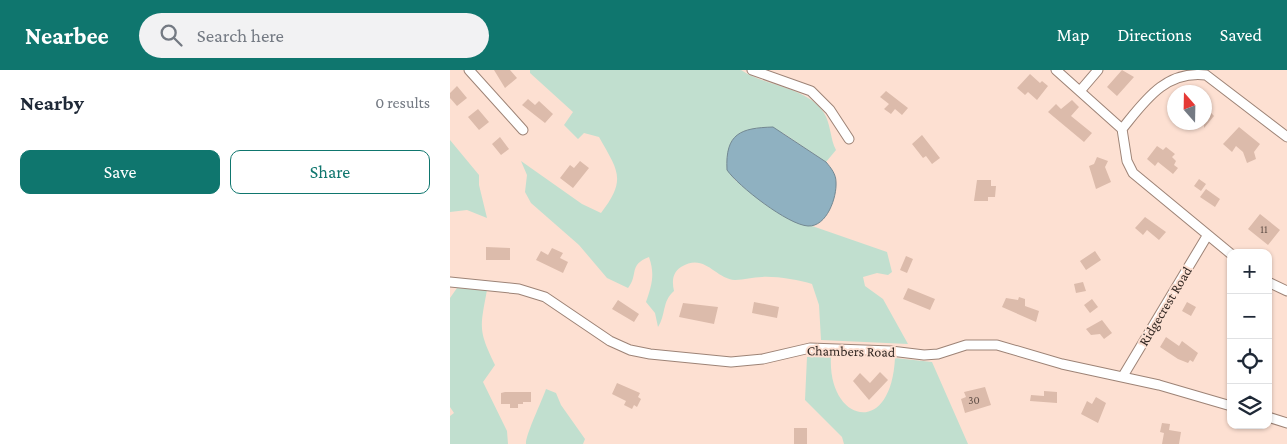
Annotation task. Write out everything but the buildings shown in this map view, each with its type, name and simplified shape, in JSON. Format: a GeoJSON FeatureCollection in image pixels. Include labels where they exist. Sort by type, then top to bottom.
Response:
{"type":"FeatureCollection","features":[{"type":"Feature","properties":{"kind":"street"},"geometry":{"type":"LineString","coordinates":[[469,70],[523,130]]}},
{"type":"Feature","properties":{"kind":"street"},"geometry":{"type":"LineString","coordinates":[[752,70],[811,91],[830,110],[849,139]]}},
{"type":"Feature","properties":{"kind":"street"},"geometry":{"type":"LineString","coordinates":[[1056,70],[1122,129],[1127,161],[1133,173],[1227,251]]}},
{"type":"Feature","properties":{"kind":"street"},"geometry":{"type":"LineString","coordinates":[[1080,91],[1098,70]]}},
{"type":"Feature","properties":{"kind":"street"},"geometry":{"type":"LineString","coordinates":[[1122,129],[1162,82],[1176,74],[1192,71],[1206,75],[1287,137]]}},
{"type":"Feature","properties":{"kind":"street","name":"Ridgecrest Road"},"geometry":{"type":"LineString","coordinates":[[1123,376],[1207,236]]}},
{"type":"Feature","properties":{"kind":"street","name":"Chambers Road"},"geometry":{"type":"LineString","coordinates":[[450,282],[519,289],[545,297],[610,341],[630,350],[650,354],[731,362],[762,359],[810,348],[891,351],[924,355],[938,354],[979,344],[997,345],[1062,364],[1123,376],[1227,405]]}},
{"type":"Feature","properties":{"kind":"street"},"geometry":{"type":"LineString","coordinates":[[1272,284],[1287,291]]}},
{"type":"Feature","properties":{"kind":"street"},"geometry":{"type":"LineString","coordinates":[[1272,418],[1287,423]]}},
{"type":"Feature","properties":{"kind":"green space"},"geometry":{"type":"Polygon","coordinates":[[[530,70],[741,70],[751,76],[807,97],[824,113],[828,122],[836,150],[826,162],[783,133],[734,179],[766,205],[792,219],[887,252],[892,272],[888,275],[877,273],[863,277],[865,286],[883,299],[908,344],[821,340],[819,305],[812,284],[773,277],[728,279],[710,267],[697,263],[689,263],[681,267],[674,275],[674,291],[668,299],[658,327],[655,313],[646,302],[652,280],[649,257],[638,263],[628,288],[607,278],[579,245],[531,203],[525,192],[527,175],[521,161],[582,204],[601,213],[614,192],[617,183],[615,167],[599,137],[584,133],[578,139],[564,125],[573,112],[530,73],[530,70]]]}},
{"type":"Feature","properties":{"kind":"green space"},"geometry":{"type":"Polygon","coordinates":[[[450,140],[479,175],[479,185],[487,218],[467,210],[450,212],[450,140]]]}},
{"type":"Feature","properties":{"kind":"green space"},"geometry":{"type":"Polygon","coordinates":[[[457,288],[487,290],[482,329],[495,365],[483,382],[507,431],[508,444],[450,444],[450,416],[454,413],[450,407],[450,298],[457,288]]]}},
{"type":"Feature","properties":{"kind":"green space"},"geometry":{"type":"Polygon","coordinates":[[[831,356],[832,378],[839,396],[848,407],[860,412],[872,410],[883,401],[891,384],[895,358],[932,362],[968,444],[844,444],[842,437],[805,400],[807,357],[831,356]]]}},
{"type":"Feature","properties":{"kind":"green space"},"geometry":{"type":"Polygon","coordinates":[[[546,389],[556,393],[561,405],[585,439],[583,444],[526,444],[546,389]]]}},
{"type":"Feature","properties":{"kind":"water"},"geometry":{"type":"Polygon","coordinates":[[[773,127],[826,162],[834,174],[836,188],[833,203],[821,222],[815,225],[799,224],[776,212],[741,185],[727,170],[729,148],[732,140],[737,135],[752,129],[773,127]]]}}]}
